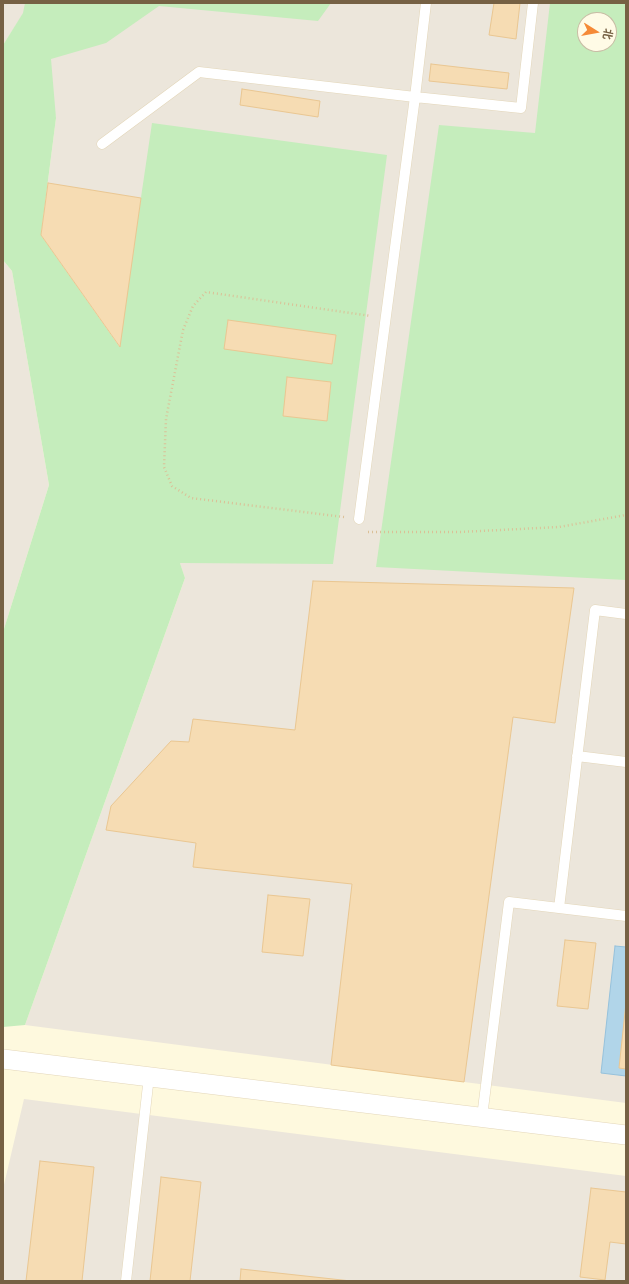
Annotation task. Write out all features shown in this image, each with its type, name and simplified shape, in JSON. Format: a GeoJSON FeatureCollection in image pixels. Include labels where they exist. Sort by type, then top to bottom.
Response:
{"type":"FeatureCollection","features":[{"type":"Feature","properties":{"kind":"street"},"geometry":{"type":"LineString","coordinates":[[3,1059],[626,1135]]}},
{"type":"Feature","properties":{"kind":"lane"},"geometry":{"type":"LineString","coordinates":[[359,519],[415,98],[426,3]]}},
{"type":"Feature","properties":{"kind":"lane"},"geometry":{"type":"LineString","coordinates":[[102,144],[199,72],[415,98],[521,108],[533,3]]}},
{"type":"Feature","properties":{"kind":"lane"},"geometry":{"type":"LineString","coordinates":[[559,908],[595,610],[626,614]]}},
{"type":"Feature","properties":{"kind":"lane"},"geometry":{"type":"LineString","coordinates":[[577,756],[626,762]]}},
{"type":"Feature","properties":{"kind":"lane"},"geometry":{"type":"LineString","coordinates":[[482,1117],[509,902],[626,916]]}},
{"type":"Feature","properties":{"kind":"lane"},"geometry":{"type":"LineString","coordinates":[[126,1281],[149,1076]]}},
{"type":"Feature","properties":{"kind":"path"},"geometry":{"type":"LineString","coordinates":[[386,318],[206,292],[194,306],[183,330],[166,418],[164,468],[172,486],[191,498],[359,519],[366,532],[437,532],[559,527],[626,515]]}},
{"type":"Feature","properties":{"kind":"shaded area"},"geometry":{"type":"Polygon","coordinates":[[[3,3],[626,3],[626,1103],[25,1025],[185,578],[162,511],[120,347],[41,235],[56,118],[23,14],[3,45],[3,3]]]}},
{"type":"Feature","properties":{"kind":"shaded area"},"geometry":{"type":"Polygon","coordinates":[[[3,260],[12,271],[49,485],[3,632],[3,260]]]}},
{"type":"Feature","properties":{"kind":"shaded area"},"geometry":{"type":"Polygon","coordinates":[[[24,1099],[626,1176],[626,1281],[3,1281],[3,1189],[24,1099]]]}},
{"type":"Feature","properties":{"kind":"green space"},"geometry":{"type":"Polygon","coordinates":[[[25,3],[331,3],[318,21],[159,6],[106,43],[51,59],[56,118],[41,235],[119,346],[152,123],[387,155],[333,564],[180,563],[185,578],[25,1025],[3,1027],[3,632],[49,485],[12,271],[3,260],[3,45],[23,13],[25,3]]]}},
{"type":"Feature","properties":{"kind":"green space"},"geometry":{"type":"Polygon","coordinates":[[[550,3],[626,3],[626,580],[376,567],[439,125],[535,133],[550,3]]]}},
{"type":"Feature","properties":{"kind":"water"},"geometry":{"type":"Polygon","coordinates":[[[615,946],[626,947],[626,1076],[601,1073],[615,946]]]}},
{"type":"Feature","properties":{"kind":"building"},"geometry":{"type":"Polygon","coordinates":[[[494,3],[520,3],[516,39],[489,35],[494,3]]]}},
{"type":"Feature","properties":{"kind":"building"},"geometry":{"type":"Polygon","coordinates":[[[431,64],[509,73],[507,89],[429,81],[431,64]]]}},
{"type":"Feature","properties":{"kind":"building"},"geometry":{"type":"Polygon","coordinates":[[[242,89],[320,101],[318,117],[240,105],[242,89]]]}},
{"type":"Feature","properties":{"kind":"building"},"geometry":{"type":"Polygon","coordinates":[[[48,183],[141,198],[120,347],[41,235],[48,183]]]}},
{"type":"Feature","properties":{"kind":"building"},"geometry":{"type":"Polygon","coordinates":[[[228,320],[336,335],[332,364],[224,349],[228,320]]]}},
{"type":"Feature","properties":{"kind":"building"},"geometry":{"type":"Polygon","coordinates":[[[287,377],[331,382],[327,421],[283,416],[287,377]]]}},
{"type":"Feature","properties":{"kind":"building"},"geometry":{"type":"Polygon","coordinates":[[[313,581],[574,588],[555,723],[513,717],[464,1082],[331,1065],[352,884],[193,867],[196,843],[106,830],[111,806],[171,741],[189,742],[193,719],[295,730],[313,581]]]}},
{"type":"Feature","properties":{"kind":"building"},"geometry":{"type":"Polygon","coordinates":[[[268,895],[310,899],[303,956],[262,952],[268,895]]]}},
{"type":"Feature","properties":{"kind":"building"},"geometry":{"type":"Polygon","coordinates":[[[565,940],[596,943],[588,1009],[557,1006],[565,940]]]}},
{"type":"Feature","properties":{"kind":"building"},"geometry":{"type":"Polygon","coordinates":[[[626,1003],[626,1069],[619,1068],[626,1003]]]}},
{"type":"Feature","properties":{"kind":"building"},"geometry":{"type":"Polygon","coordinates":[[[40,1161],[94,1167],[82,1281],[26,1281],[40,1161]]]}},
{"type":"Feature","properties":{"kind":"building"},"geometry":{"type":"Polygon","coordinates":[[[161,1177],[201,1182],[190,1281],[150,1281],[161,1177]]]}},
{"type":"Feature","properties":{"kind":"building"},"geometry":{"type":"Polygon","coordinates":[[[591,1188],[626,1192],[626,1244],[610,1242],[605,1280],[580,1277],[591,1188]]]}},
{"type":"Feature","properties":{"kind":"building"},"geometry":{"type":"Polygon","coordinates":[[[241,1269],[351,1281],[240,1281],[241,1269]]]}}]}
